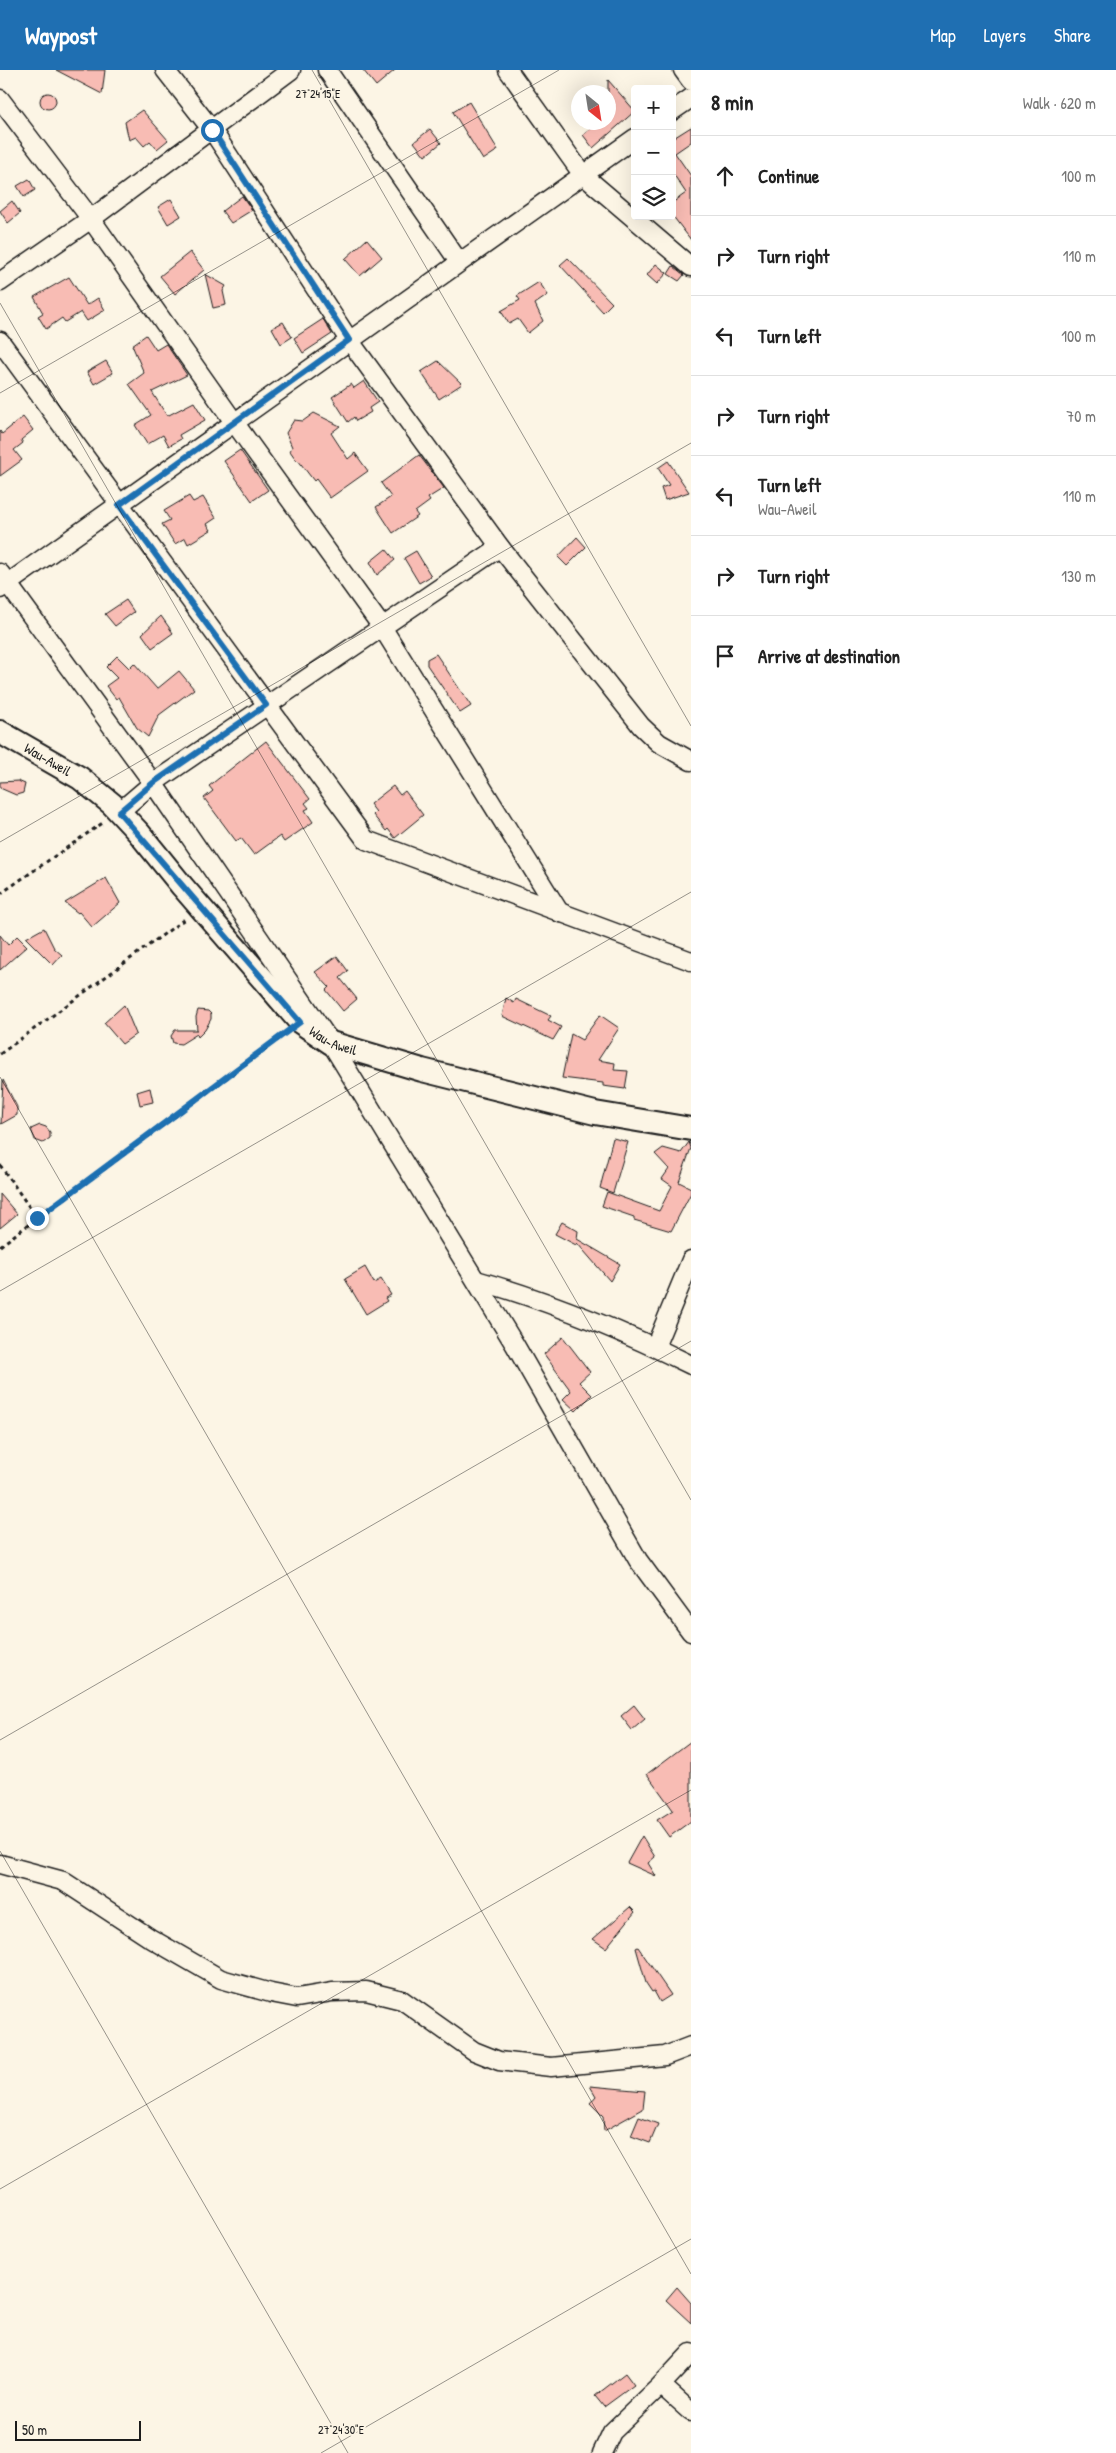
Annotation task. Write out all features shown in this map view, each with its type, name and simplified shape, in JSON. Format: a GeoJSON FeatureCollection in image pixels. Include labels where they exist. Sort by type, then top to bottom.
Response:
{"type":"FeatureCollection","features":[{"type":"Feature","properties":{"kind":"street"},"geometry":{"type":"LineString","coordinates":[[165,70],[212,130],[349,340],[500,547],[641,726],[659,743],[691,761]]}},
{"type":"Feature","properties":{"kind":"street"},"geometry":{"type":"LineString","coordinates":[[0,282],[91,220],[291,70]]}},
{"type":"Feature","properties":{"kind":"street"},"geometry":{"type":"LineString","coordinates":[[327,70],[459,262]]}},
{"type":"Feature","properties":{"kind":"street"},"geometry":{"type":"LineString","coordinates":[[508,70],[583,175],[691,267]]}},
{"type":"Feature","properties":{"kind":"street"},"geometry":{"type":"LineString","coordinates":[[683,70],[691,81]]}},
{"type":"Feature","properties":{"kind":"street"},"geometry":{"type":"LineString","coordinates":[[676,108],[691,98]]}},
{"type":"Feature","properties":{"kind":"street"},"geometry":{"type":"LineString","coordinates":[[0,99],[91,220],[382,627],[560,913]]}},
{"type":"Feature","properties":{"kind":"street"},"geometry":{"type":"LineString","coordinates":[[631,141],[119,505],[3,582],[153,783],[331,1043],[476,1280],[638,1560],[691,1632]]}},
{"type":"Feature","properties":{"kind":"street"},"geometry":{"type":"LineString","coordinates":[[0,341],[366,840],[691,961]]}},
{"type":"Feature","properties":{"kind":"street"},"geometry":{"type":"LineString","coordinates":[[119,812],[153,783],[500,547]]}},
{"type":"Feature","properties":{"kind":"street","name":"Wau-Aweil"},"geometry":{"type":"LineString","coordinates":[[0,732],[80,778],[119,812],[300,1022],[331,1043],[422,1070],[595,1113],[691,1129]]}},
{"type":"Feature","properties":{"kind":"street"},"geometry":{"type":"LineString","coordinates":[[655,1347],[691,1260]]}},
{"type":"Feature","properties":{"kind":"street"},"geometry":{"type":"LineString","coordinates":[[476,1280],[520,1292],[655,1347],[691,1365]]}},
{"type":"Feature","properties":{"kind":"street"},"geometry":{"type":"LineString","coordinates":[[0,1864],[63,1881],[150,1938],[221,1979],[297,1998],[332,1992],[366,1991],[402,2000],[474,2051],[499,2061],[551,2067],[665,2056],[691,2046]]}},
{"type":"Feature","properties":{"kind":"street"},"geometry":{"type":"LineString","coordinates":[[602,2453],[612,2432],[661,2385],[691,2352]]}},
{"type":"Feature","properties":{"kind":"street"},"geometry":{"type":"LineString","coordinates":[[661,2385],[691,2412]]}},
{"type":"Feature","properties":{"kind":"path"},"geometry":{"type":"LineString","coordinates":[[0,894],[119,812]]}},
{"type":"Feature","properties":{"kind":"path"},"geometry":{"type":"LineString","coordinates":[[0,1054],[201,907]]}},
{"type":"Feature","properties":{"kind":"path"},"geometry":{"type":"LineString","coordinates":[[0,1246],[300,1022]]}},
{"type":"Feature","properties":{"kind":"path"},"geometry":{"type":"LineString","coordinates":[[0,1165],[37,1218]]}},
{"type":"Feature","properties":{"kind":"building"},"geometry":{"type":"Polygon","coordinates":[[[56,70],[105,70],[102,94],[56,70]]]}},
{"type":"Feature","properties":{"kind":"building"},"geometry":{"type":"Polygon","coordinates":[[[363,70],[395,70],[376,86],[363,70]]]}},
{"type":"Feature","properties":{"kind":"building"},"geometry":{"type":"Polygon","coordinates":[[[616,89],[631,106],[631,115],[616,128],[616,89]]]}},
{"type":"Feature","properties":{"kind":"building"},"geometry":{"type":"Polygon","coordinates":[[[48,93],[54,95],[56,101],[54,107],[48,109],[42,107],[40,101],[42,95],[48,93]]]}},
{"type":"Feature","properties":{"kind":"building"},"geometry":{"type":"Polygon","coordinates":[[[469,102],[498,150],[483,160],[453,112],[469,102]]]}},
{"type":"Feature","properties":{"kind":"building"},"geometry":{"type":"Polygon","coordinates":[[[142,110],[168,140],[157,149],[150,141],[144,146],[136,137],[129,140],[125,122],[142,110]]]}},
{"type":"Feature","properties":{"kind":"building"},"geometry":{"type":"Polygon","coordinates":[[[691,127],[691,142],[676,152],[676,136],[691,127]]]}},
{"type":"Feature","properties":{"kind":"building"},"geometry":{"type":"Polygon","coordinates":[[[430,129],[441,143],[425,156],[414,142],[430,129]]]}},
{"type":"Feature","properties":{"kind":"building"},"geometry":{"type":"Polygon","coordinates":[[[589,130],[613,130],[593,148],[583,135],[589,130]]]}},
{"type":"Feature","properties":{"kind":"building"},"geometry":{"type":"Polygon","coordinates":[[[676,154],[691,176],[691,240],[676,220],[676,200],[686,193],[676,178],[676,154]]]}},
{"type":"Feature","properties":{"kind":"building"},"geometry":{"type":"Polygon","coordinates":[[[29,179],[35,190],[24,197],[17,186],[29,179]]]}},
{"type":"Feature","properties":{"kind":"building"},"geometry":{"type":"Polygon","coordinates":[[[242,196],[252,210],[231,223],[222,211],[242,196]]]}},
{"type":"Feature","properties":{"kind":"building"},"geometry":{"type":"Polygon","coordinates":[[[171,199],[181,216],[168,224],[158,207],[171,199]]]}},
{"type":"Feature","properties":{"kind":"building"},"geometry":{"type":"Polygon","coordinates":[[[12,201],[20,213],[8,223],[0,211],[12,201]]]}},
{"type":"Feature","properties":{"kind":"building"},"geometry":{"type":"Polygon","coordinates":[[[367,239],[382,257],[360,276],[345,259],[367,239]]]}},
{"type":"Feature","properties":{"kind":"building"},"geometry":{"type":"Polygon","coordinates":[[[190,252],[204,270],[175,294],[160,276],[190,252]]]}},
{"type":"Feature","properties":{"kind":"building"},"geometry":{"type":"Polygon","coordinates":[[[568,258],[612,303],[603,312],[560,265],[568,258]]]}},
{"type":"Feature","properties":{"kind":"building"},"geometry":{"type":"Polygon","coordinates":[[[656,264],[667,273],[657,284],[647,275],[656,264]]]}},
{"type":"Feature","properties":{"kind":"building"},"geometry":{"type":"Polygon","coordinates":[[[673,266],[684,275],[679,281],[668,274],[673,266]]]}},
{"type":"Feature","properties":{"kind":"building"},"geometry":{"type":"Polygon","coordinates":[[[205,274],[226,286],[223,291],[226,305],[213,308],[205,274]]]}},
{"type":"Feature","properties":{"kind":"building"},"geometry":{"type":"Polygon","coordinates":[[[69,277],[87,305],[98,298],[105,310],[87,321],[81,312],[65,322],[62,318],[46,329],[38,316],[43,313],[34,297],[69,277]]]}},
{"type":"Feature","properties":{"kind":"building"},"geometry":{"type":"Polygon","coordinates":[[[539,282],[548,295],[535,304],[543,321],[528,333],[518,319],[509,324],[501,311],[520,300],[517,296],[539,282]]]}},
{"type":"Feature","properties":{"kind":"building"},"geometry":{"type":"Polygon","coordinates":[[[323,319],[332,334],[303,353],[294,338],[323,319]]]}},
{"type":"Feature","properties":{"kind":"building"},"geometry":{"type":"Polygon","coordinates":[[[283,322],[292,337],[281,344],[272,328],[283,322]]]}},
{"type":"Feature","properties":{"kind":"building"},"geometry":{"type":"Polygon","coordinates":[[[146,335],[156,350],[166,344],[187,375],[152,392],[167,416],[194,402],[205,420],[179,435],[181,439],[169,446],[163,435],[147,444],[135,425],[151,415],[129,384],[144,373],[132,345],[146,335]]]}},
{"type":"Feature","properties":{"kind":"building"},"geometry":{"type":"Polygon","coordinates":[[[106,361],[113,373],[94,384],[87,372],[106,361]]]}},
{"type":"Feature","properties":{"kind":"building"},"geometry":{"type":"Polygon","coordinates":[[[438,361],[462,384],[439,399],[421,372],[438,361]]]}},
{"type":"Feature","properties":{"kind":"building"},"geometry":{"type":"Polygon","coordinates":[[[364,381],[378,402],[369,408],[371,412],[356,421],[354,417],[348,422],[332,397],[351,384],[354,388],[364,381]]]}},
{"type":"Feature","properties":{"kind":"building"},"geometry":{"type":"Polygon","coordinates":[[[314,413],[340,426],[331,433],[348,459],[355,453],[368,471],[330,498],[316,479],[314,481],[290,451],[292,447],[286,433],[294,420],[303,421],[314,413]]]}},
{"type":"Feature","properties":{"kind":"building"},"geometry":{"type":"Polygon","coordinates":[[[23,417],[33,430],[21,440],[23,443],[14,450],[22,460],[0,476],[0,431],[2,434],[23,417]]]}},
{"type":"Feature","properties":{"kind":"building"},"geometry":{"type":"Polygon","coordinates":[[[240,450],[268,490],[252,501],[224,461],[240,450]]]}},
{"type":"Feature","properties":{"kind":"building"},"geometry":{"type":"Polygon","coordinates":[[[419,455],[444,488],[428,498],[430,501],[415,512],[418,516],[393,533],[376,507],[391,497],[381,483],[419,455]]]}},
{"type":"Feature","properties":{"kind":"building"},"geometry":{"type":"Polygon","coordinates":[[[668,461],[689,492],[665,500],[661,488],[669,485],[658,468],[668,461]]]}},
{"type":"Feature","properties":{"kind":"building"},"geometry":{"type":"Polygon","coordinates":[[[189,496],[193,502],[203,497],[216,518],[207,524],[211,530],[188,544],[185,538],[175,544],[162,524],[170,520],[164,511],[189,496]]]}},
{"type":"Feature","properties":{"kind":"building"},"geometry":{"type":"Polygon","coordinates":[[[577,537],[586,547],[567,566],[558,557],[577,537]]]}},
{"type":"Feature","properties":{"kind":"building"},"geometry":{"type":"Polygon","coordinates":[[[386,549],[395,560],[377,575],[370,562],[386,549]]]}},
{"type":"Feature","properties":{"kind":"building"},"geometry":{"type":"Polygon","coordinates":[[[416,551],[431,576],[419,583],[404,558],[416,551]]]}},
{"type":"Feature","properties":{"kind":"building"},"geometry":{"type":"Polygon","coordinates":[[[126,600],[134,612],[115,626],[105,614],[126,600]]]}},
{"type":"Feature","properties":{"kind":"building"},"geometry":{"type":"Polygon","coordinates":[[[161,616],[173,633],[152,648],[142,634],[161,616]]]}},
{"type":"Feature","properties":{"kind":"building"},"geometry":{"type":"Polygon","coordinates":[[[436,654],[471,706],[460,713],[427,665],[427,659],[436,654]]]}},
{"type":"Feature","properties":{"kind":"building"},"geometry":{"type":"Polygon","coordinates":[[[117,656],[129,668],[134,663],[157,689],[179,671],[194,689],[159,715],[148,737],[137,728],[119,697],[116,699],[106,686],[117,678],[106,667],[117,656]]]}},
{"type":"Feature","properties":{"kind":"building"},"geometry":{"type":"Polygon","coordinates":[[[266,741],[310,799],[305,803],[309,808],[305,810],[313,822],[284,842],[280,836],[254,855],[241,838],[236,841],[204,798],[213,791],[209,786],[266,741]]]}},
{"type":"Feature","properties":{"kind":"building"},"geometry":{"type":"Polygon","coordinates":[[[18,781],[25,784],[23,793],[16,795],[0,788],[0,782],[18,781]]]}},
{"type":"Feature","properties":{"kind":"building"},"geometry":{"type":"Polygon","coordinates":[[[393,786],[400,795],[405,791],[423,815],[395,838],[388,829],[386,831],[373,815],[376,812],[370,804],[393,786]]]}},
{"type":"Feature","properties":{"kind":"building"},"geometry":{"type":"Polygon","coordinates":[[[106,878],[120,903],[92,927],[79,912],[65,903],[106,878]]]}},
{"type":"Feature","properties":{"kind":"building"},"geometry":{"type":"Polygon","coordinates":[[[44,928],[54,948],[62,955],[53,965],[26,938],[44,928]]]}},
{"type":"Feature","properties":{"kind":"building"},"geometry":{"type":"Polygon","coordinates":[[[0,935],[8,945],[17,936],[27,946],[0,970],[0,935]]]}},
{"type":"Feature","properties":{"kind":"building"},"geometry":{"type":"Polygon","coordinates":[[[337,956],[348,971],[340,978],[357,999],[343,1011],[326,990],[329,987],[315,972],[337,956]]]}},
{"type":"Feature","properties":{"kind":"building"},"geometry":{"type":"Polygon","coordinates":[[[506,998],[514,1003],[516,999],[551,1016],[548,1020],[561,1027],[553,1040],[502,1016],[506,998]]]}},
{"type":"Feature","properties":{"kind":"building"},"geometry":{"type":"Polygon","coordinates":[[[124,1005],[136,1034],[122,1044],[104,1023],[124,1005]]]}},
{"type":"Feature","properties":{"kind":"building"},"geometry":{"type":"Polygon","coordinates":[[[198,1010],[208,1011],[211,1014],[211,1019],[205,1030],[198,1037],[197,1034],[181,1044],[173,1043],[171,1036],[175,1030],[197,1030],[196,1017],[198,1010]]]}},
{"type":"Feature","properties":{"kind":"building"},"geometry":{"type":"Polygon","coordinates":[[[600,1015],[619,1028],[598,1060],[615,1063],[614,1070],[628,1071],[625,1089],[603,1086],[603,1083],[562,1078],[571,1034],[582,1040],[600,1015]]]}},
{"type":"Feature","properties":{"kind":"building"},"geometry":{"type":"Polygon","coordinates":[[[3,1080],[17,1107],[17,1115],[1,1124],[3,1080]]]}},
{"type":"Feature","properties":{"kind":"building"},"geometry":{"type":"Polygon","coordinates":[[[150,1088],[153,1102],[140,1105],[137,1092],[150,1088]]]}},
{"type":"Feature","properties":{"kind":"building"},"geometry":{"type":"Polygon","coordinates":[[[40,1125],[46,1127],[50,1132],[50,1138],[43,1143],[35,1140],[31,1129],[40,1125]]]}},
{"type":"Feature","properties":{"kind":"building"},"geometry":{"type":"Polygon","coordinates":[[[613,1138],[628,1142],[613,1193],[600,1188],[613,1138]]]}},
{"type":"Feature","properties":{"kind":"building"},"geometry":{"type":"Polygon","coordinates":[[[689,1142],[691,1148],[679,1182],[691,1188],[691,1193],[671,1231],[634,1220],[634,1217],[602,1206],[607,1192],[659,1211],[672,1186],[662,1179],[669,1169],[655,1154],[663,1148],[681,1153],[689,1142]]]}},
{"type":"Feature","properties":{"kind":"building"},"geometry":{"type":"Polygon","coordinates":[[[0,1194],[17,1214],[0,1228],[0,1194]]]}},
{"type":"Feature","properties":{"kind":"building"},"geometry":{"type":"Polygon","coordinates":[[[562,1222],[578,1231],[577,1239],[620,1264],[610,1281],[577,1243],[576,1245],[555,1234],[562,1222]]]}},
{"type":"Feature","properties":{"kind":"building"},"geometry":{"type":"Polygon","coordinates":[[[365,1267],[374,1283],[381,1279],[391,1295],[385,1298],[387,1301],[366,1314],[345,1279],[365,1267]]]}},
{"type":"Feature","properties":{"kind":"building"},"geometry":{"type":"Polygon","coordinates":[[[563,1337],[590,1372],[579,1382],[592,1395],[576,1411],[563,1399],[571,1391],[544,1354],[563,1337]]]}},
{"type":"Feature","properties":{"kind":"building"},"geometry":{"type":"Polygon","coordinates":[[[634,1705],[645,1719],[632,1730],[621,1716],[634,1705]]]}},
{"type":"Feature","properties":{"kind":"building"},"geometry":{"type":"Polygon","coordinates":[[[691,1741],[691,1821],[669,1837],[657,1820],[673,1810],[647,1774],[691,1741]]]}},
{"type":"Feature","properties":{"kind":"building"},"geometry":{"type":"Polygon","coordinates":[[[642,1836],[655,1857],[648,1863],[656,1876],[627,1863],[642,1836]]]}},
{"type":"Feature","properties":{"kind":"building"},"geometry":{"type":"Polygon","coordinates":[[[630,1907],[635,1912],[606,1948],[593,1939],[630,1907]]]}},
{"type":"Feature","properties":{"kind":"building"},"geometry":{"type":"Polygon","coordinates":[[[638,1947],[671,1995],[660,2002],[654,1991],[652,1992],[646,1983],[636,1948],[638,1947]]]}},
{"type":"Feature","properties":{"kind":"building"},"geometry":{"type":"Polygon","coordinates":[[[590,2086],[645,2091],[643,2109],[604,2131],[603,2116],[590,2103],[596,2096],[590,2086]]]}},
{"type":"Feature","properties":{"kind":"building"},"geometry":{"type":"Polygon","coordinates":[[[639,2117],[658,2124],[650,2143],[631,2136],[639,2117]]]}},
{"type":"Feature","properties":{"kind":"building"},"geometry":{"type":"Polygon","coordinates":[[[677,2287],[691,2303],[691,2323],[666,2300],[677,2287]]]}},
{"type":"Feature","properties":{"kind":"building"},"geometry":{"type":"Polygon","coordinates":[[[625,2373],[634,2385],[604,2407],[595,2396],[625,2373]]]}},
{"type":"Feature","properties":{"kind":"route"},"geometry":{"type":"LineString","coordinates":[[37,1218],[300,1022],[119,812],[153,783],[266,705],[119,505],[349,340],[212,130]]}}]}
